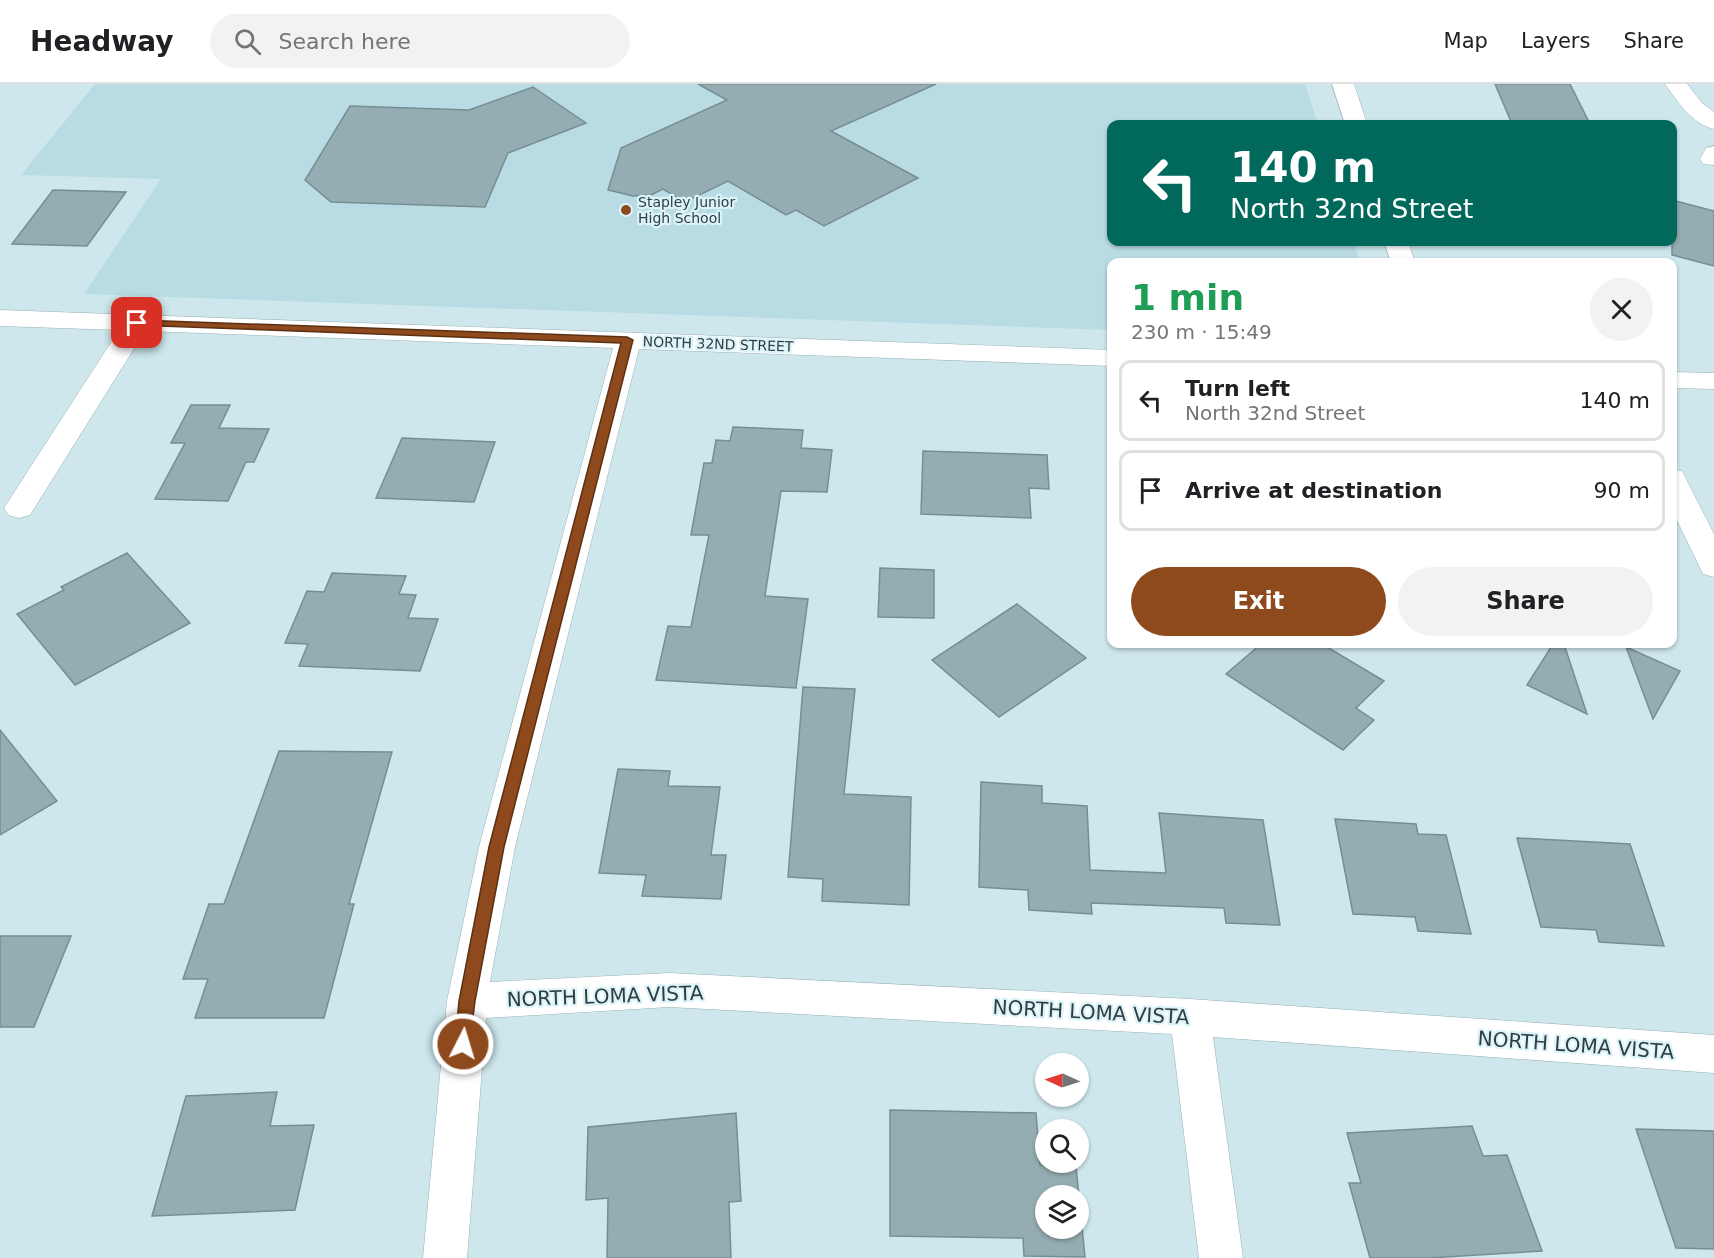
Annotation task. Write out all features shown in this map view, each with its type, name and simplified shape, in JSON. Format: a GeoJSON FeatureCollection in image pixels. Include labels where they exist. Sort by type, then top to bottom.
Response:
{"type":"FeatureCollection","features":[{"type":"Feature","properties":{"kind":"street"},"geometry":{"type":"LineString","coordinates":[[1343,84],[1355,120]]}},
{"type":"Feature","properties":{"kind":"street"},"geometry":{"type":"LineString","coordinates":[[1676,84],[1694,108],[1714,122]]}},
{"type":"Feature","properties":{"kind":"street","name":"NORTH 32ND STREET"},"geometry":{"type":"LineString","coordinates":[[0,318],[1107,358]]}},
{"type":"Feature","properties":{"kind":"street"},"geometry":{"type":"LineString","coordinates":[[19,508],[137,323]]}},
{"type":"Feature","properties":{"kind":"street"},"geometry":{"type":"LineString","coordinates":[[445,1258],[467,1001],[497,847],[627,340]]}},
{"type":"Feature","properties":{"kind":"street"},"geometry":{"type":"LineString","coordinates":[[1677,380],[1714,381]]}},
{"type":"Feature","properties":{"kind":"street"},"geometry":{"type":"LineString","coordinates":[[1677,488],[1714,566]]}},
{"type":"Feature","properties":{"kind":"street","name":"NORTH LOMA VISTA"},"geometry":{"type":"LineString","coordinates":[[467,1001],[669,990],[1190,1017],[1714,1054]]}},
{"type":"Feature","properties":{"kind":"street"},"geometry":{"type":"LineString","coordinates":[[1190,1017],[1221,1258]]}},
{"type":"Feature","properties":{"kind":"shaded area","name":"Stapley Junior High School"},"geometry":{"type":"Polygon","coordinates":[[[95,84],[1305,84],[1317,120],[1107,120],[1107,246],[1355,246],[1359,258],[1107,258],[1107,330],[84,294],[161,179],[21,175],[95,84]]]}},
{"type":"Feature","properties":{"kind":"building"},"geometry":{"type":"Polygon","coordinates":[[[698,84],[936,84],[831,131],[918,178],[824,226],[796,210],[786,215],[728,181],[685,202],[663,189],[651,195],[633,196],[608,190],[621,148],[727,100],[698,84]]]}},
{"type":"Feature","properties":{"kind":"building"},"geometry":{"type":"Polygon","coordinates":[[[1495,84],[1570,84],[1588,120],[1510,120],[1495,84]]]}},
{"type":"Feature","properties":{"kind":"building"},"geometry":{"type":"Polygon","coordinates":[[[533,87],[586,123],[508,153],[485,207],[331,202],[305,180],[350,106],[469,110],[533,87]]]}},
{"type":"Feature","properties":{"kind":"building"},"geometry":{"type":"Polygon","coordinates":[[[53,190],[126,192],[87,246],[12,244],[53,190]]]}},
{"type":"Feature","properties":{"kind":"building"},"geometry":{"type":"Polygon","coordinates":[[[1677,201],[1714,211],[1714,266],[1672,255],[1672,246],[1677,246],[1677,201]]]}},
{"type":"Feature","properties":{"kind":"building"},"geometry":{"type":"Polygon","coordinates":[[[191,405],[230,405],[219,428],[269,429],[254,462],[246,462],[228,501],[155,499],[185,443],[171,443],[191,405]]]}},
{"type":"Feature","properties":{"kind":"building"},"geometry":{"type":"Polygon","coordinates":[[[733,427],[803,430],[801,448],[832,450],[827,492],[781,491],[765,596],[808,599],[796,688],[656,680],[668,626],[691,627],[709,535],[691,535],[704,463],[712,463],[716,440],[730,441],[733,427]]]}},
{"type":"Feature","properties":{"kind":"building"},"geometry":{"type":"Polygon","coordinates":[[[402,438],[495,442],[474,502],[376,498],[402,438]]]}},
{"type":"Feature","properties":{"kind":"building"},"geometry":{"type":"Polygon","coordinates":[[[923,451],[1047,455],[1049,489],[1029,488],[1031,518],[921,514],[923,451]]]}},
{"type":"Feature","properties":{"kind":"building"},"geometry":{"type":"Polygon","coordinates":[[[127,553],[190,623],[75,685],[17,614],[64,590],[61,587],[127,553]]]}},
{"type":"Feature","properties":{"kind":"building"},"geometry":{"type":"Polygon","coordinates":[[[880,568],[934,570],[934,618],[878,617],[880,568]]]}},
{"type":"Feature","properties":{"kind":"building"},"geometry":{"type":"Polygon","coordinates":[[[332,573],[406,576],[399,594],[416,595],[408,618],[438,619],[420,671],[299,666],[308,644],[285,643],[307,591],[324,592],[332,573]]]}},
{"type":"Feature","properties":{"kind":"building"},"geometry":{"type":"Polygon","coordinates":[[[1017,604],[1086,658],[999,717],[932,660],[1017,604]]]}},
{"type":"Feature","properties":{"kind":"building"},"geometry":{"type":"Polygon","coordinates":[[[1256,648],[1329,648],[1384,681],[1356,708],[1374,720],[1343,750],[1226,674],[1256,648]]]}},
{"type":"Feature","properties":{"kind":"building"},"geometry":{"type":"Polygon","coordinates":[[[1550,648],[1565,648],[1587,714],[1527,685],[1550,648]]]}},
{"type":"Feature","properties":{"kind":"building"},"geometry":{"type":"Polygon","coordinates":[[[1626,648],[1680,671],[1653,719],[1626,648]]]}},
{"type":"Feature","properties":{"kind":"building"},"geometry":{"type":"Polygon","coordinates":[[[803,687],[855,689],[844,794],[911,797],[909,905],[822,901],[823,879],[788,877],[803,687]]]}},
{"type":"Feature","properties":{"kind":"building"},"geometry":{"type":"Polygon","coordinates":[[[0,730],[57,801],[0,835],[0,730]]]}},
{"type":"Feature","properties":{"kind":"building"},"geometry":{"type":"Polygon","coordinates":[[[279,751],[392,752],[349,904],[354,904],[324,1018],[195,1018],[208,979],[183,979],[209,904],[224,904],[279,751]]]}},
{"type":"Feature","properties":{"kind":"building"},"geometry":{"type":"Polygon","coordinates":[[[618,769],[670,771],[668,786],[720,787],[711,855],[726,855],[721,899],[642,896],[646,875],[599,873],[618,769]]]}},
{"type":"Feature","properties":{"kind":"building"},"geometry":{"type":"Polygon","coordinates":[[[981,782],[1042,786],[1042,803],[1087,806],[1090,870],[1166,873],[1159,813],[1263,820],[1280,925],[1226,923],[1224,908],[1091,903],[1092,914],[1029,910],[1028,890],[979,887],[981,782]]]}},
{"type":"Feature","properties":{"kind":"building"},"geometry":{"type":"Polygon","coordinates":[[[1335,819],[1416,824],[1418,834],[1446,835],[1471,934],[1418,931],[1415,917],[1353,914],[1335,819]]]}},
{"type":"Feature","properties":{"kind":"building"},"geometry":{"type":"Polygon","coordinates":[[[1517,838],[1630,844],[1664,946],[1599,942],[1596,930],[1541,927],[1517,838]]]}},
{"type":"Feature","properties":{"kind":"building"},"geometry":{"type":"Polygon","coordinates":[[[0,936],[71,936],[34,1027],[0,1027],[0,936]]]}},
{"type":"Feature","properties":{"kind":"building"},"geometry":{"type":"Polygon","coordinates":[[[277,1092],[270,1126],[314,1125],[295,1210],[152,1216],[186,1096],[277,1092]]]}},
{"type":"Feature","properties":{"kind":"building"},"geometry":{"type":"Polygon","coordinates":[[[890,1110],[1036,1113],[1035,1173],[1077,1173],[1078,1185],[1035,1185],[1035,1239],[1083,1239],[1085,1257],[1024,1256],[1023,1238],[890,1236],[890,1110]]]}},
{"type":"Feature","properties":{"kind":"building"},"geometry":{"type":"Polygon","coordinates":[[[736,1113],[741,1201],[729,1202],[731,1258],[607,1258],[608,1198],[586,1200],[588,1127],[736,1113]]]}},
{"type":"Feature","properties":{"kind":"building"},"geometry":{"type":"Polygon","coordinates":[[[1472,1126],[1483,1156],[1507,1155],[1542,1251],[1429,1258],[1370,1258],[1349,1183],[1361,1183],[1347,1133],[1472,1126]]]}},
{"type":"Feature","properties":{"kind":"building"},"geometry":{"type":"Polygon","coordinates":[[[1636,1129],[1714,1131],[1714,1249],[1676,1248],[1636,1129]]]}},
{"type":"Feature","properties":{"kind":"place","name":"Stapley Junior High School"},"geometry":{"type":"Point","coordinates":[626,210]}},
{"type":"Feature","properties":{"kind":"route"},"geometry":{"type":"LineString","coordinates":[[137,323],[627,340],[497,847],[467,1001],[463,1044]]}}]}
